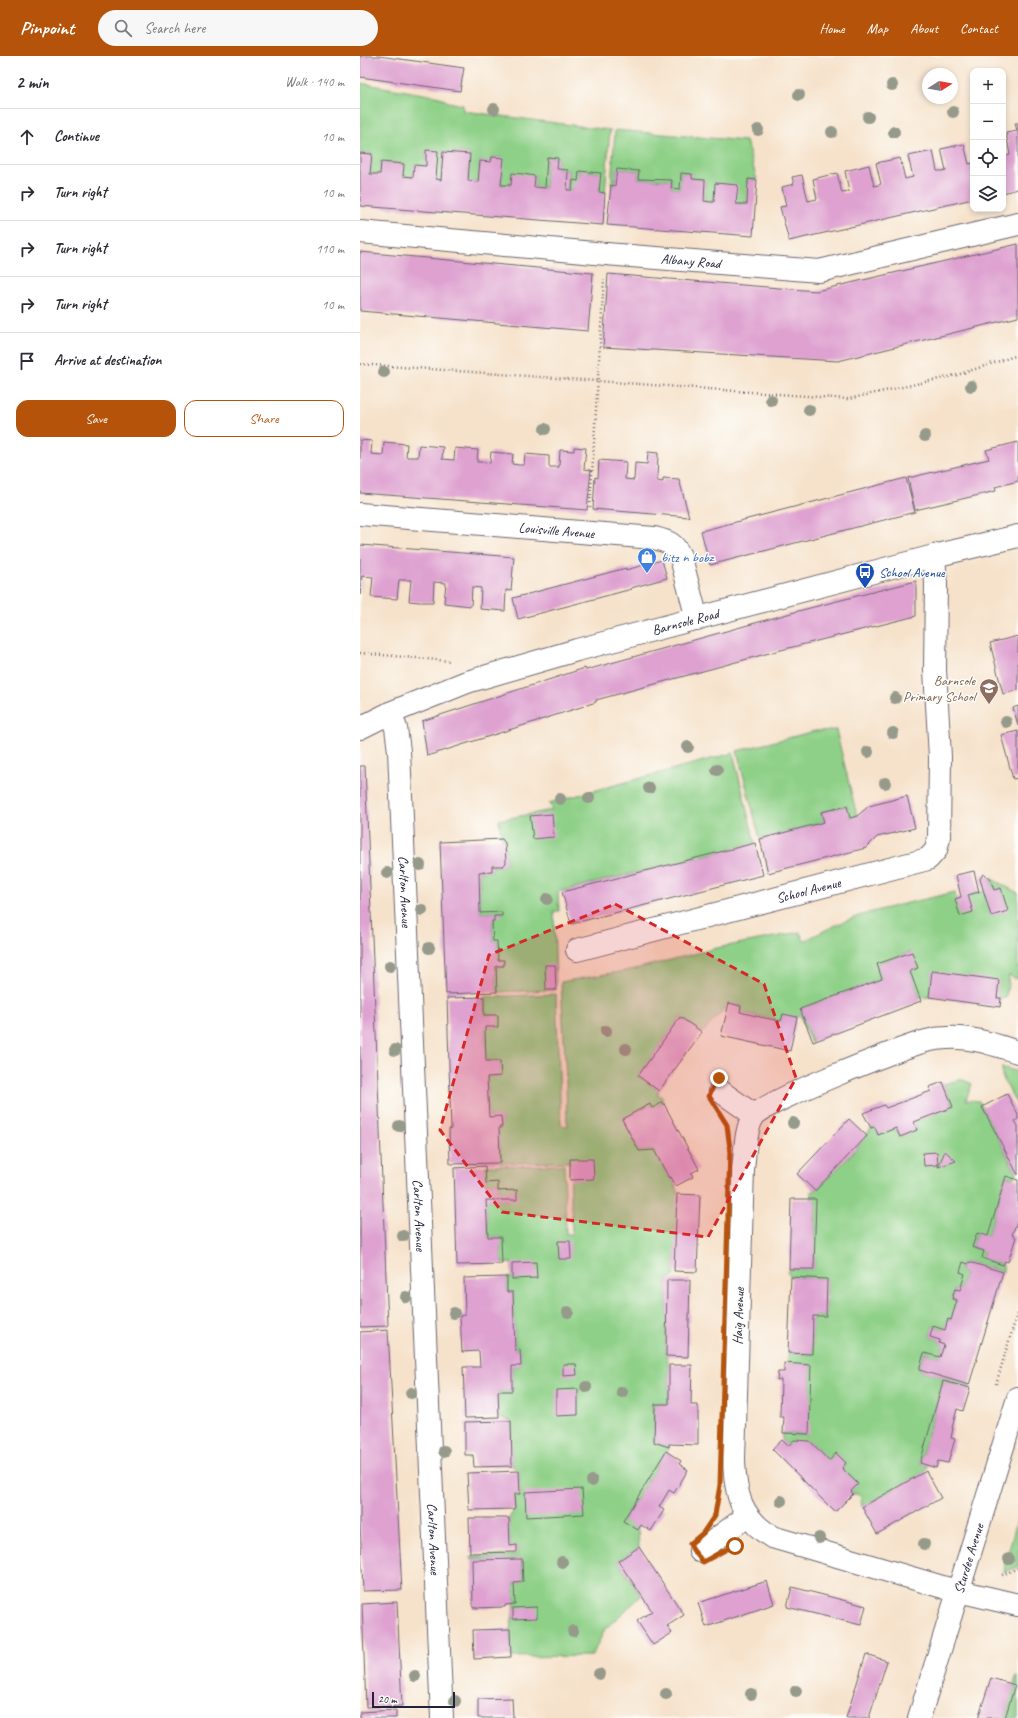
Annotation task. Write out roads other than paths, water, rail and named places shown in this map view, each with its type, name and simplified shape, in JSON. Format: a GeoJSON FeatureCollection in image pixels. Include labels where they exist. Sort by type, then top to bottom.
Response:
{"type":"FeatureCollection","features":[{"type":"Feature","properties":{"kind":"street","name":"Albany Road"},"geometry":{"type":"LineString","coordinates":[[360,232],[606,254],[823,270],[1018,224]]}},
{"type":"Feature","properties":{"kind":"street","name":"Louisville Avenue"},"geometry":{"type":"LineString","coordinates":[[360,514],[588,534],[654,538],[669,542],[676,549],[681,558],[697,619]]}},
{"type":"Feature","properties":{"kind":"street","name":"Barnsole Road"},"geometry":{"type":"LineString","coordinates":[[360,728],[390,713],[467,682],[577,650],[934,556],[1018,536]]}},
{"type":"Feature","properties":{"kind":"street","name":"School Avenue"},"geometry":{"type":"LineString","coordinates":[[576,950],[928,859],[936,850],[939,838],[940,757],[934,670],[936,583],[934,556]]}},
{"type":"Feature","properties":{"kind":"street","name":"Carlton Avenue"},"geometry":{"type":"LineString","coordinates":[[390,713],[396,728],[399,752],[442,1718]]}},
{"type":"Feature","properties":{"kind":"street"},"geometry":{"type":"LineString","coordinates":[[720,1091],[754,1115],[760,1110],[794,1094],[865,1064],[930,1040],[965,1038],[1018,1052]]}},
{"type":"Feature","properties":{"kind":"street","name":"Haig Avenue"},"geometry":{"type":"LineString","coordinates":[[754,1115],[749,1128],[743,1169],[734,1459],[736,1488],[747,1516],[759,1529],[772,1538],[958,1591],[1018,1605]]}},
{"type":"Feature","properties":{"kind":"street","name":"Sturdee Avenue"},"geometry":{"type":"LineString","coordinates":[[919,1718],[1018,1398]]}},
{"type":"Feature","properties":{"kind":"street"},"geometry":{"type":"LineString","coordinates":[[700,1551],[747,1516]]}},
{"type":"Feature","properties":{"kind":"place","name":"bitz n bobz"},"geometry":{"type":"Point","coordinates":[647,574]}},
{"type":"Feature","properties":{"kind":"place","name":"School Avenue"},"geometry":{"type":"Point","coordinates":[865,589]}},
{"type":"Feature","properties":{"kind":"place","name":"Barnsole Primary School"},"geometry":{"type":"Point","coordinates":[989,705]}}]}
